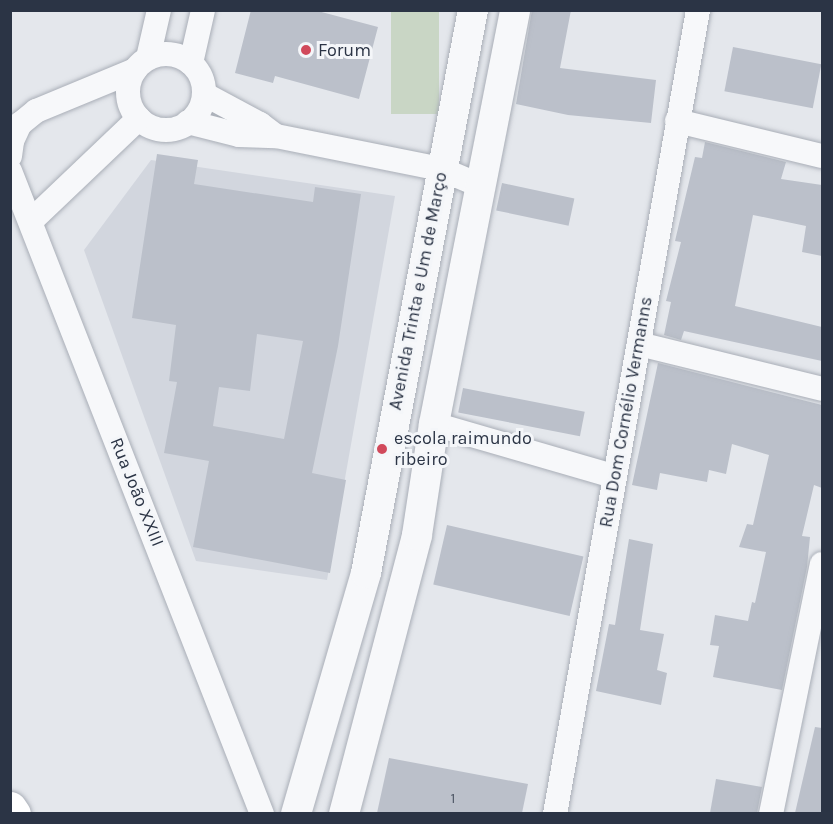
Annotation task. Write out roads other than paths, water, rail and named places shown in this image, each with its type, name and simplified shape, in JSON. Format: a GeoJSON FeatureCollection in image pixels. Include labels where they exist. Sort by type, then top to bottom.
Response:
{"type":"FeatureCollection","features":[{"type":"Feature","properties":{"kind":"main road"},"geometry":{"type":"LineString","coordinates":[[10,808],[14,813]]}},
{"type":"Feature","properties":{"kind":"street"},"geometry":{"type":"LineString","coordinates":[[10,156],[12,141],[20,124],[36,111],[142,64],[172,54],[190,63],[200,75],[204,94],[200,109],[188,122],[172,130],[160,129],[139,118],[128,98],[142,64],[159,10]]}},
{"type":"Feature","properties":{"kind":"street"},"geometry":{"type":"LineString","coordinates":[[190,63],[202,10]]}},
{"type":"Feature","properties":{"kind":"street","name":"Avenida Trinta e Um de Março"},"geometry":{"type":"LineString","coordinates":[[296,813],[366,573],[473,10]]}},
{"type":"Feature","properties":{"kind":"street"},"geometry":{"type":"LineString","coordinates":[[344,813],[417,535],[434,424],[515,10]]}},
{"type":"Feature","properties":{"kind":"street","name":"Rua Dom Cornélio Vermanns"},"geometry":{"type":"LineString","coordinates":[[555,813],[588,639],[613,476],[639,344],[698,10]]}},
{"type":"Feature","properties":{"kind":"street"},"geometry":{"type":"LineString","coordinates":[[204,94],[260,124],[276,136]]}},
{"type":"Feature","properties":{"kind":"street"},"geometry":{"type":"LineString","coordinates":[[31,221],[139,118]]}},
{"type":"Feature","properties":{"kind":"street"},"geometry":{"type":"LineString","coordinates":[[677,121],[822,156]]}},
{"type":"Feature","properties":{"kind":"street"},"geometry":{"type":"LineString","coordinates":[[188,122],[239,135],[276,136],[441,169],[481,186]]}},
{"type":"Feature","properties":{"kind":"street","name":"Rua João XXIII"},"geometry":{"type":"LineString","coordinates":[[10,171],[262,813]]}},
{"type":"Feature","properties":{"kind":"street"},"geometry":{"type":"LineString","coordinates":[[639,344],[822,389]]}},
{"type":"Feature","properties":{"kind":"street"},"geometry":{"type":"LineString","coordinates":[[434,424],[613,476]]}},
{"type":"Feature","properties":{"kind":"street"},"geometry":{"type":"LineString","coordinates":[[771,813],[822,564]]}},
{"type":"Feature","properties":{"kind":"place","name":"Forum"},"geometry":{"type":"Point","coordinates":[306,50]}},
{"type":"Feature","properties":{"kind":"place","name":"escola raimundo ribeiro"},"geometry":{"type":"Point","coordinates":[382,449]}}]}
